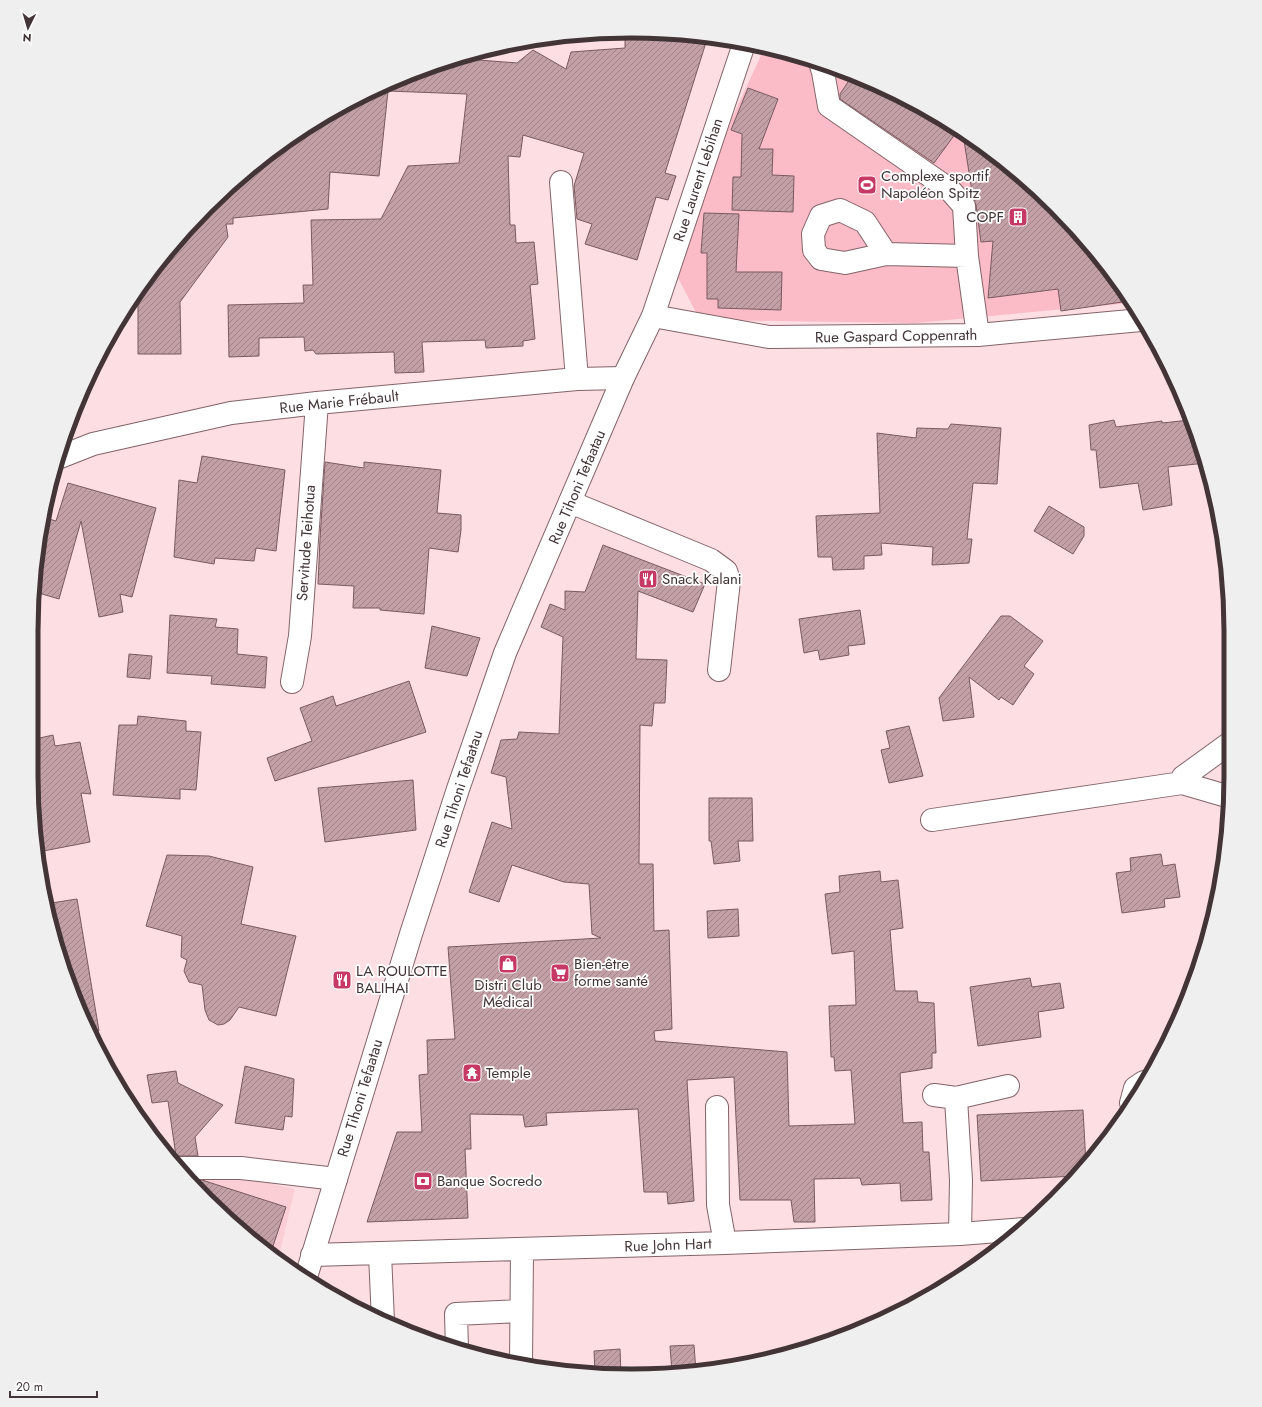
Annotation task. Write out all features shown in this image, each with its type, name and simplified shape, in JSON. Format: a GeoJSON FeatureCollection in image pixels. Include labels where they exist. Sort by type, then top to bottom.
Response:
{"type":"FeatureCollection","features":[{"type":"Feature","properties":{"kind":"street","name":"Rue Laurent Lebihan"},"geometry":{"type":"LineString","coordinates":[[653,316],[743,48]]}},
{"type":"Feature","properties":{"kind":"street"},"geometry":{"type":"LineString","coordinates":[[822,69],[829,106],[949,189],[964,206],[968,256],[978,335]]}},
{"type":"Feature","properties":{"kind":"street"},"geometry":{"type":"LineString","coordinates":[[562,182],[578,379]]}},
{"type":"Feature","properties":{"kind":"street"},"geometry":{"type":"LineString","coordinates":[[886,254],[968,256]]}},
{"type":"Feature","properties":{"kind":"street","name":"Rue Gaspard Coppenrath"},"geometry":{"type":"LineString","coordinates":[[653,316],[769,337],[978,335],[1136,320]]}},
{"type":"Feature","properties":{"kind":"street","name":"Rue Tihoni Tefaatau"},"geometry":{"type":"LineString","coordinates":[[307,1272],[411,934],[503,660],[623,378],[653,316]]}},
{"type":"Feature","properties":{"kind":"street","name":"Rue Marie Frébault"},"geometry":{"type":"LineString","coordinates":[[65,455],[93,444],[231,413],[317,403],[578,379],[623,378]]}},
{"type":"Feature","properties":{"kind":"street","name":"Servitude Teihotua"},"geometry":{"type":"LineString","coordinates":[[292,682],[300,636],[317,403]]}},
{"type":"Feature","properties":{"kind":"street"},"geometry":{"type":"LineString","coordinates":[[570,502],[711,560],[726,571],[729,581],[719,670]]}},
{"type":"Feature","properties":{"kind":"street"},"geometry":{"type":"LineString","coordinates":[[1182,783],[1183,776],[1224,747]]}},
{"type":"Feature","properties":{"kind":"street"},"geometry":{"type":"LineString","coordinates":[[932,820],[1182,783],[1224,795]]}},
{"type":"Feature","properties":{"kind":"street"},"geometry":{"type":"LineString","coordinates":[[934,1095],[956,1098],[1008,1086]]}},
{"type":"Feature","properties":{"kind":"street"},"geometry":{"type":"LineString","coordinates":[[956,1098],[960,1180],[960,1234]]}},
{"type":"Feature","properties":{"kind":"street"},"geometry":{"type":"LineString","coordinates":[[717,1107],[718,1205],[724,1243]]}},
{"type":"Feature","properties":{"kind":"street"},"geometry":{"type":"LineString","coordinates":[[186,1168],[241,1168],[336,1178]]}},
{"type":"Feature","properties":{"kind":"street","name":"Rue John Hart"},"geometry":{"type":"LineString","coordinates":[[312,1256],[724,1243],[960,1234],[1012,1230]]}},
{"type":"Feature","properties":{"kind":"street"},"geometry":{"type":"LineString","coordinates":[[521,1359],[522,1250]]}},
{"type":"Feature","properties":{"kind":"street"},"geometry":{"type":"LineString","coordinates":[[380,1254],[383,1314]]}},
{"type":"Feature","properties":{"kind":"street"},"geometry":{"type":"LineString","coordinates":[[457,1343],[456,1314],[521,1311]]}},
{"type":"Feature","properties":{"kind":"shaded area","name":"Complexe sportif Napoléon Spitz"},"geometry":{"type":"Polygon","coordinates":[[[762,53],[822,69],[858,83],[928,117],[992,161],[1022,185],[1077,240],[1125,303],[915,323],[700,320],[676,274],[708,170],[762,53]]]}},
{"type":"Feature","properties":{"kind":"shaded area"},"geometry":{"type":"Polygon","coordinates":[[[183,1164],[295,1189],[280,1253],[240,1222],[183,1164]]]}},
{"type":"Feature","properties":{"kind":"building"},"geometry":{"type":"Polygon","coordinates":[[[625,38],[670,39],[706,43],[665,173],[676,176],[668,200],[656,197],[637,260],[585,244],[592,224],[577,219],[574,186],[584,153],[523,135],[520,157],[508,156],[510,225],[515,225],[516,243],[534,242],[538,284],[530,285],[535,339],[523,341],[523,346],[486,348],[485,340],[422,342],[424,372],[395,373],[394,352],[316,354],[313,350],[305,351],[304,337],[259,338],[259,356],[229,357],[228,305],[304,303],[303,285],[313,285],[311,220],[381,219],[408,166],[459,163],[467,94],[388,91],[379,176],[330,172],[328,209],[233,218],[233,224],[226,224],[228,237],[180,302],[181,354],[138,354],[138,302],[185,240],[240,185],[302,138],[335,117],[404,83],[440,69],[479,58],[479,60],[517,63],[533,50],[566,69],[571,52],[625,48],[625,38]]]}},
{"type":"Feature","properties":{"kind":"building"},"geometry":{"type":"Polygon","coordinates":[[[850,80],[893,99],[928,117],[955,135],[934,163],[840,99],[840,94],[850,80]]]}},
{"type":"Feature","properties":{"kind":"building"},"geometry":{"type":"Polygon","coordinates":[[[748,88],[778,99],[759,149],[773,149],[772,175],[794,176],[793,212],[732,210],[733,177],[741,177],[742,134],[731,130],[748,88]]]}},
{"type":"Feature","properties":{"kind":"building"},"geometry":{"type":"Polygon","coordinates":[[[964,141],[1022,185],[1050,212],[1077,240],[1124,302],[1061,311],[1058,289],[988,298],[993,241],[981,242],[976,205],[973,198],[964,141]]]}},
{"type":"Feature","properties":{"kind":"building"},"geometry":{"type":"Polygon","coordinates":[[[704,213],[739,214],[736,272],[782,272],[781,310],[718,308],[718,299],[707,299],[707,253],[701,253],[704,213]]]}},
{"type":"Feature","properties":{"kind":"building"},"geometry":{"type":"Polygon","coordinates":[[[1114,420],[1116,427],[1162,421],[1162,423],[1185,420],[1200,464],[1168,467],[1172,505],[1143,510],[1138,483],[1100,488],[1096,450],[1091,450],[1089,425],[1114,420]]]}},
{"type":"Feature","properties":{"kind":"building"},"geometry":{"type":"Polygon","coordinates":[[[951,424],[1001,428],[997,484],[973,483],[967,539],[972,539],[969,563],[932,565],[933,547],[881,543],[882,555],[864,556],[864,569],[833,570],[832,557],[818,557],[816,516],[880,513],[877,433],[916,438],[917,428],[948,429],[951,424]]]}},
{"type":"Feature","properties":{"kind":"building"},"geometry":{"type":"Polygon","coordinates":[[[202,456],[285,470],[276,551],[256,548],[254,561],[215,558],[214,564],[174,557],[179,480],[197,483],[202,456]]]}},
{"type":"Feature","properties":{"kind":"building"},"geometry":{"type":"Polygon","coordinates":[[[325,462],[364,468],[364,462],[441,470],[437,513],[461,515],[461,530],[458,552],[429,548],[424,614],[380,610],[380,608],[353,608],[354,586],[318,584],[325,462]]]}},
{"type":"Feature","properties":{"kind":"building"},"geometry":{"type":"Polygon","coordinates":[[[68,483],[156,508],[132,597],[120,594],[123,612],[99,617],[81,521],[59,599],[39,593],[48,519],[56,521],[68,483]]]}},
{"type":"Feature","properties":{"kind":"building"},"geometry":{"type":"Polygon","coordinates":[[[1049,506],[1084,527],[1084,536],[1073,554],[1034,531],[1049,506]]]}},
{"type":"Feature","properties":{"kind":"building"},"geometry":{"type":"Polygon","coordinates":[[[603,545],[705,584],[693,612],[638,591],[636,659],[667,660],[665,703],[654,703],[652,726],[640,725],[639,864],[653,864],[654,931],[669,930],[672,1029],[654,1031],[655,1041],[787,1052],[789,1126],[855,1124],[851,1070],[835,1071],[834,1057],[831,1057],[829,1006],[856,1005],[854,951],[832,954],[825,894],[840,892],[839,876],[880,871],[881,882],[898,880],[903,928],[890,930],[895,991],[917,991],[918,1002],[934,1003],[936,1053],[932,1053],[932,1068],[900,1073],[903,1123],[922,1122],[923,1152],[929,1152],[932,1200],[901,1201],[900,1183],[862,1185],[860,1178],[814,1179],[815,1222],[794,1222],[791,1200],[740,1200],[734,1077],[687,1080],[694,1201],[668,1204],[667,1192],[644,1192],[638,1109],[546,1113],[547,1125],[525,1127],[523,1115],[470,1114],[471,1149],[465,1149],[468,1218],[367,1222],[397,1132],[422,1132],[419,1075],[428,1074],[427,1040],[455,1039],[448,947],[601,938],[592,934],[589,884],[564,882],[512,865],[499,902],[469,892],[492,822],[512,829],[506,777],[491,773],[501,740],[517,739],[519,732],[559,734],[563,637],[541,627],[550,604],[565,610],[565,591],[585,592],[603,545]]]}},
{"type":"Feature","properties":{"kind":"building"},"geometry":{"type":"Polygon","coordinates":[[[860,610],[865,644],[848,646],[849,655],[820,660],[818,650],[804,653],[799,619],[860,610]]]}},
{"type":"Feature","properties":{"kind":"building"},"geometry":{"type":"Polygon","coordinates":[[[170,615],[217,619],[215,627],[238,629],[237,654],[267,657],[265,688],[211,684],[212,676],[167,673],[170,615]]]}},
{"type":"Feature","properties":{"kind":"building"},"geometry":{"type":"Polygon","coordinates":[[[1001,616],[1010,616],[1043,641],[1024,666],[1034,674],[1013,705],[1001,697],[999,700],[969,677],[974,717],[943,721],[939,698],[1001,616]]]}},
{"type":"Feature","properties":{"kind":"building"},"geometry":{"type":"Polygon","coordinates":[[[432,626],[480,638],[467,676],[425,668],[432,626]]]}},
{"type":"Feature","properties":{"kind":"building"},"geometry":{"type":"Polygon","coordinates":[[[129,654],[152,656],[150,679],[127,677],[129,654]]]}},
{"type":"Feature","properties":{"kind":"building"},"geometry":{"type":"Polygon","coordinates":[[[409,681],[426,732],[275,781],[267,758],[312,741],[300,708],[333,696],[336,706],[409,681]]]}},
{"type":"Feature","properties":{"kind":"building"},"geometry":{"type":"Polygon","coordinates":[[[138,716],[186,721],[186,731],[201,732],[196,790],[180,789],[180,799],[113,795],[119,725],[137,725],[138,716]]]}},
{"type":"Feature","properties":{"kind":"building"},"geometry":{"type":"Polygon","coordinates":[[[909,726],[923,776],[889,783],[881,750],[890,748],[886,731],[909,726]]]}},
{"type":"Feature","properties":{"kind":"building"},"geometry":{"type":"Polygon","coordinates":[[[53,735],[55,746],[80,742],[91,794],[81,793],[90,842],[43,851],[39,815],[38,738],[53,735]]]}},
{"type":"Feature","properties":{"kind":"building"},"geometry":{"type":"Polygon","coordinates":[[[413,780],[416,830],[325,842],[318,788],[413,780]]]}},
{"type":"Feature","properties":{"kind":"building"},"geometry":{"type":"Polygon","coordinates":[[[709,798],[752,798],[753,841],[738,841],[740,861],[714,864],[711,841],[709,841],[709,798]]]}},
{"type":"Feature","properties":{"kind":"building"},"geometry":{"type":"Polygon","coordinates":[[[1161,854],[1163,866],[1175,864],[1180,897],[1164,899],[1165,907],[1122,913],[1116,873],[1131,871],[1130,858],[1161,854]]]}},
{"type":"Feature","properties":{"kind":"building"},"geometry":{"type":"Polygon","coordinates":[[[167,855],[209,856],[253,867],[241,924],[296,936],[276,1016],[239,1007],[230,1020],[224,1024],[218,1025],[209,1020],[205,1010],[202,985],[189,982],[184,971],[187,960],[181,957],[182,936],[146,926],[167,855]]]}},
{"type":"Feature","properties":{"kind":"building"},"geometry":{"type":"Polygon","coordinates":[[[77,899],[99,1031],[96,1032],[69,967],[52,903],[77,899]]]}},
{"type":"Feature","properties":{"kind":"building"},"geometry":{"type":"Polygon","coordinates":[[[738,909],[739,936],[708,938],[707,911],[738,909]]]}},
{"type":"Feature","properties":{"kind":"building"},"geometry":{"type":"Polygon","coordinates":[[[1030,978],[1032,987],[1060,983],[1064,1008],[1038,1012],[1041,1037],[978,1046],[970,987],[1030,978]]]}},
{"type":"Feature","properties":{"kind":"building"},"geometry":{"type":"Polygon","coordinates":[[[245,1066],[294,1079],[292,1117],[285,1116],[283,1130],[235,1123],[245,1066]]]}},
{"type":"Feature","properties":{"kind":"building"},"geometry":{"type":"Polygon","coordinates":[[[176,1071],[178,1083],[223,1105],[195,1137],[198,1156],[176,1156],[168,1101],[152,1103],[147,1075],[176,1071]]]}},
{"type":"Feature","properties":{"kind":"building"},"geometry":{"type":"Polygon","coordinates":[[[1083,1110],[1086,1156],[1068,1176],[981,1181],[977,1115],[1083,1110]]]}},
{"type":"Feature","properties":{"kind":"building"},"geometry":{"type":"Polygon","coordinates":[[[198,1180],[202,1180],[286,1207],[272,1248],[240,1222],[198,1180]]]}},
{"type":"Feature","properties":{"kind":"building"},"geometry":{"type":"Polygon","coordinates":[[[694,1345],[696,1365],[672,1368],[670,1346],[694,1345]]]}},
{"type":"Feature","properties":{"kind":"building"},"geometry":{"type":"Polygon","coordinates":[[[620,1349],[621,1369],[595,1368],[594,1351],[620,1349]]]}},
{"type":"Feature","properties":{"kind":"place","name":"Complexe sportif Napoléon Spitz"},"geometry":{"type":"Point","coordinates":[867,185]}},
{"type":"Feature","properties":{"kind":"place","name":"COPF"},"geometry":{"type":"Point","coordinates":[1018,217]}},
{"type":"Feature","properties":{"kind":"place","name":"Snack Kalani"},"geometry":{"type":"Point","coordinates":[648,579]}},
{"type":"Feature","properties":{"kind":"place","name":"Distri Club Médical"},"geometry":{"type":"Point","coordinates":[508,964]}},
{"type":"Feature","properties":{"kind":"place","name":"Bien-être forme santé"},"geometry":{"type":"Point","coordinates":[560,973]}},
{"type":"Feature","properties":{"kind":"place","name":"LA ROULOTTE BALIHAI"},"geometry":{"type":"Point","coordinates":[342,980]}},
{"type":"Feature","properties":{"kind":"place","name":"Temple"},"geometry":{"type":"Point","coordinates":[472,1073]}},
{"type":"Feature","properties":{"kind":"place","name":"Banque Socredo"},"geometry":{"type":"Point","coordinates":[423,1181]}}]}
